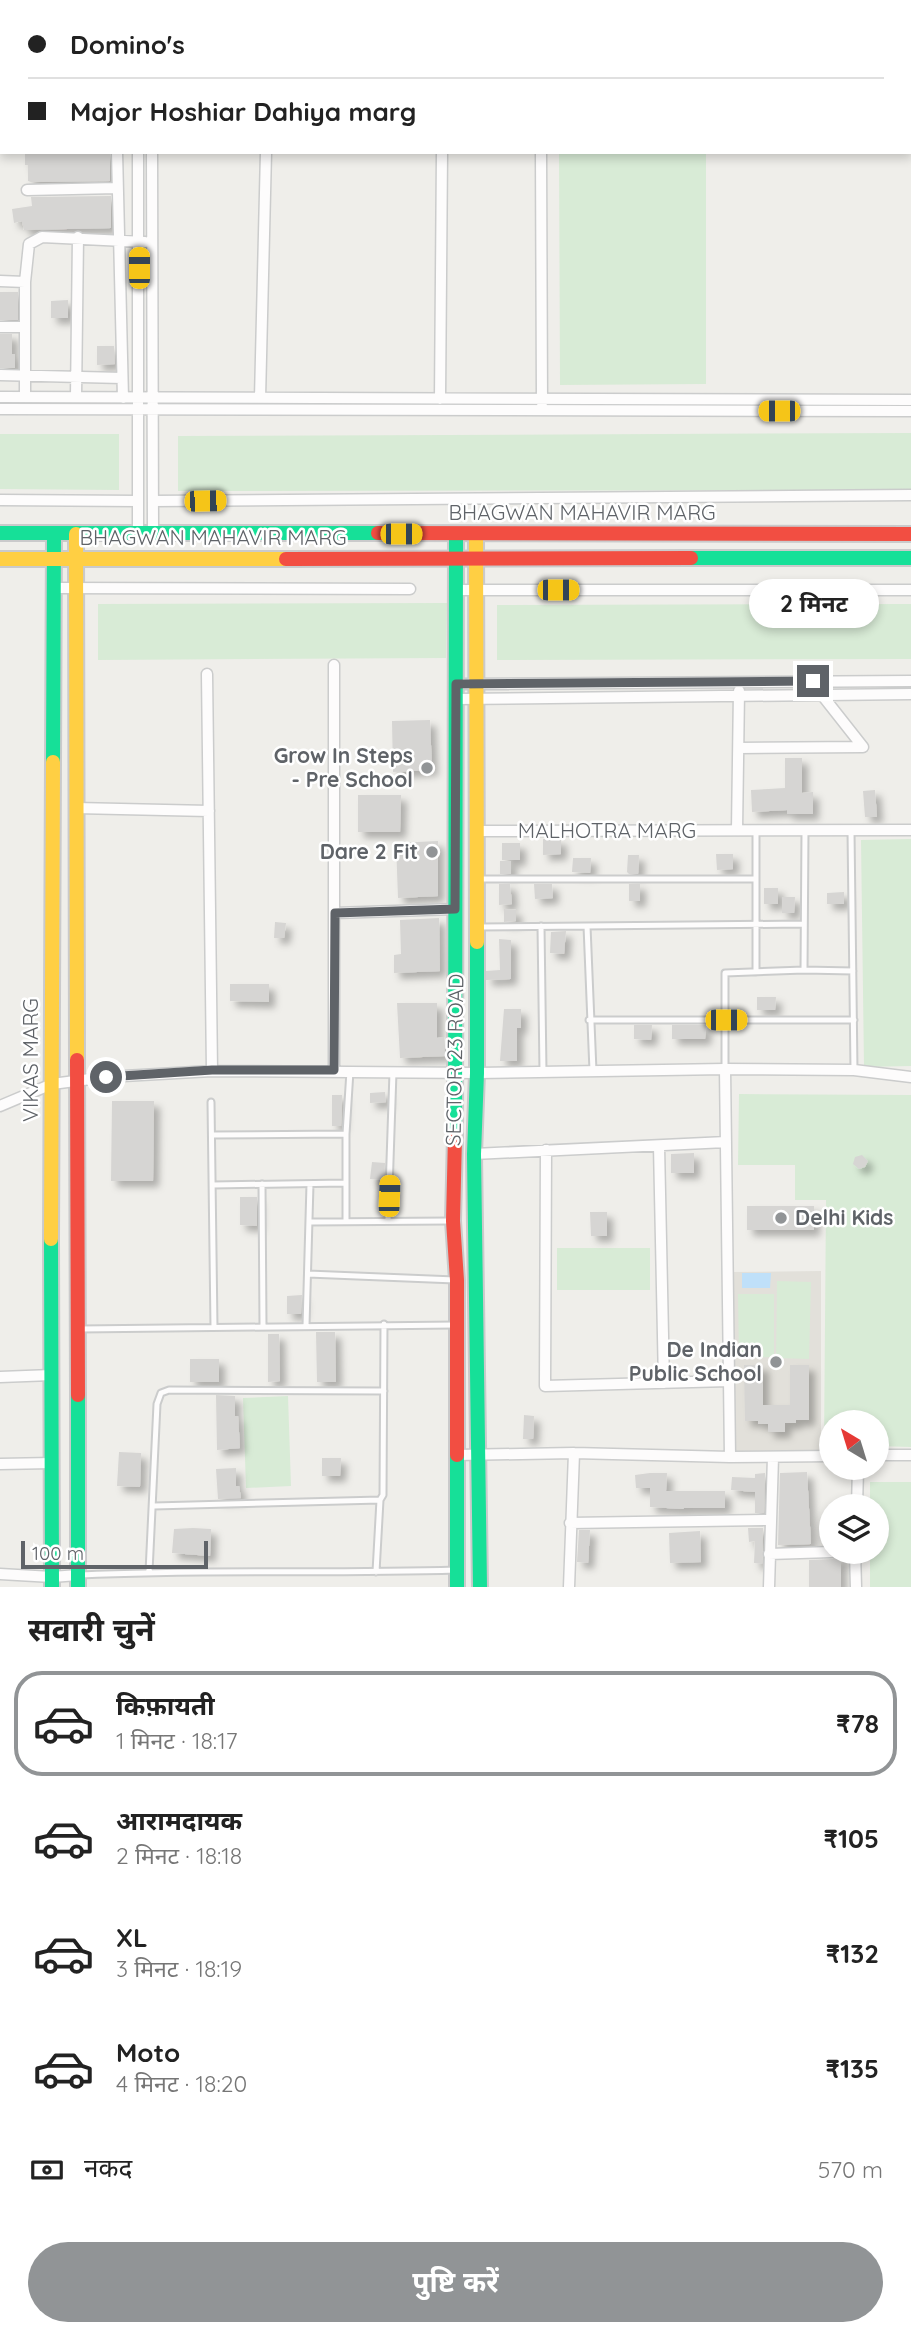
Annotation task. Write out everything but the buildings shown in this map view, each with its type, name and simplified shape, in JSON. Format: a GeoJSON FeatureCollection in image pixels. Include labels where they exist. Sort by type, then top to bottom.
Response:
{"type":"FeatureCollection","features":[{"type":"Feature","properties":{"kind":"street"},"geometry":{"type":"LineString","coordinates":[[117,154],[123,398]]}},
{"type":"Feature","properties":{"kind":"street"},"geometry":{"type":"LineString","coordinates":[[138,154],[138,534]]}},
{"type":"Feature","properties":{"kind":"street"},"geometry":{"type":"LineString","coordinates":[[152,154],[153,534]]}},
{"type":"Feature","properties":{"kind":"street"},"geometry":{"type":"LineString","coordinates":[[260,398],[265,154]]}},
{"type":"Feature","properties":{"kind":"street"},"geometry":{"type":"LineString","coordinates":[[440,398],[442,154]]}},
{"type":"Feature","properties":{"kind":"street"},"geometry":{"type":"LineString","coordinates":[[541,154],[542,411]]}},
{"type":"Feature","properties":{"kind":"street"},"geometry":{"type":"LineString","coordinates":[[27,190],[117,188]]}},
{"type":"Feature","properties":{"kind":"street"},"geometry":{"type":"LineString","coordinates":[[25,397],[25,282],[29,244],[42,237],[151,242]]}},
{"type":"Feature","properties":{"kind":"street"},"geometry":{"type":"LineString","coordinates":[[76,397],[78,237]]}},
{"type":"Feature","properties":{"kind":"street"},"geometry":{"type":"LineString","coordinates":[[0,281],[25,282]]}},
{"type":"Feature","properties":{"kind":"street"},"geometry":{"type":"LineString","coordinates":[[0,327],[25,327]]}},
{"type":"Feature","properties":{"kind":"street"},"geometry":{"type":"LineString","coordinates":[[0,375],[122,378]]}},
{"type":"Feature","properties":{"kind":"street"},"geometry":{"type":"LineString","coordinates":[[0,397],[911,400]]}},
{"type":"Feature","properties":{"kind":"street"},"geometry":{"type":"LineString","coordinates":[[0,409],[911,411]]}},
{"type":"Feature","properties":{"kind":"street"},"geometry":{"type":"LineString","coordinates":[[153,501],[911,495]]}},
{"type":"Feature","properties":{"kind":"street"},"geometry":{"type":"LineString","coordinates":[[0,500],[138,501]]}},
{"type":"Feature","properties":{"kind":"street","name":"BHAGWAN MAHAVIR MARG"},"geometry":{"type":"LineString","coordinates":[[0,533],[911,534]]}},
{"type":"Feature","properties":{"kind":"street","name":"VIKAS MARG"},"geometry":{"type":"LineString","coordinates":[[52,1582],[54,533]]}},
{"type":"Feature","properties":{"kind":"street"},"geometry":{"type":"LineString","coordinates":[[0,1574],[52,1582],[78,1581],[76,534]]}},
{"type":"Feature","properties":{"kind":"street","name":"SECTOR 23 ROAD"},"geometry":{"type":"LineString","coordinates":[[456,534],[456,1073],[453,1221],[457,1280],[457,1587]]}},
{"type":"Feature","properties":{"kind":"street","name":"SECTOR 23 ROAD"},"geometry":{"type":"LineString","coordinates":[[476,534],[477,1073],[474,1154],[480,1587]]}},
{"type":"Feature","properties":{"kind":"street"},"geometry":{"type":"LineString","coordinates":[[476,559],[911,558]]}},
{"type":"Feature","properties":{"kind":"street","name":"BHAGWAN MAHAVIR MARG"},"geometry":{"type":"LineString","coordinates":[[0,559],[476,559]]}},
{"type":"Feature","properties":{"kind":"street"},"geometry":{"type":"LineString","coordinates":[[54,588],[410,589]]}},
{"type":"Feature","properties":{"kind":"street"},"geometry":{"type":"LineString","coordinates":[[456,590],[911,590]]}},
{"type":"Feature","properties":{"kind":"street"},"geometry":{"type":"LineString","coordinates":[[334,665],[334,1070]]}},
{"type":"Feature","properties":{"kind":"street"},"geometry":{"type":"LineString","coordinates":[[207,674],[212,1070]]}},
{"type":"Feature","properties":{"kind":"street"},"geometry":{"type":"LineString","coordinates":[[476,691],[739,681],[911,681]]}},
{"type":"Feature","properties":{"kind":"street"},"geometry":{"type":"LineString","coordinates":[[737,830],[739,681]]}},
{"type":"Feature","properties":{"kind":"street"},"geometry":{"type":"LineString","coordinates":[[456,691],[739,695],[911,694]]}},
{"type":"Feature","properties":{"kind":"street"},"geometry":{"type":"LineString","coordinates":[[739,748],[863,747],[822,695]]}},
{"type":"Feature","properties":{"kind":"street"},"geometry":{"type":"LineString","coordinates":[[76,808],[209,811]]}},
{"type":"Feature","properties":{"kind":"street","name":"MALHOTRA MARG"},"geometry":{"type":"LineString","coordinates":[[477,831],[911,830]]}},
{"type":"Feature","properties":{"kind":"street"},"geometry":{"type":"LineString","coordinates":[[335,913],[455,909]]}},
{"type":"Feature","properties":{"kind":"street"},"geometry":{"type":"LineString","coordinates":[[725,1069],[730,1457]]}},
{"type":"Feature","properties":{"kind":"street"},"geometry":{"type":"LineString","coordinates":[[0,1106],[52,1084],[212,1070],[456,1073],[854,1070],[911,1077]]}},
{"type":"Feature","properties":{"kind":"street"},"geometry":{"type":"LineString","coordinates":[[474,1154],[726,1142]]}},
{"type":"Feature","properties":{"kind":"street"},"geometry":{"type":"LineString","coordinates":[[659,1146],[664,1383]]}},
{"type":"Feature","properties":{"kind":"street"},"geometry":{"type":"LineString","coordinates":[[546,1150],[545,1386],[729,1381]]}},
{"type":"Feature","properties":{"kind":"street"},"geometry":{"type":"LineString","coordinates":[[0,1377],[52,1375]]}},
{"type":"Feature","properties":{"kind":"street"},"geometry":{"type":"LineString","coordinates":[[569,1587],[573,1453]]}},
{"type":"Feature","properties":{"kind":"street"},"geometry":{"type":"LineString","coordinates":[[457,1455],[573,1453],[819,1456]]}},
{"type":"Feature","properties":{"kind":"street"},"geometry":{"type":"LineString","coordinates":[[889,1455],[911,1455]]}},
{"type":"Feature","properties":{"kind":"street"},"geometry":{"type":"LineString","coordinates":[[769,1587],[773,1457]]}},
{"type":"Feature","properties":{"kind":"street"},"geometry":{"type":"LineString","coordinates":[[0,1464],[52,1463]]}},
{"type":"Feature","properties":{"kind":"street"},"geometry":{"type":"LineString","coordinates":[[570,1523],[769,1520]]}},
{"type":"Feature","properties":{"kind":"street"},"geometry":{"type":"LineString","coordinates":[[769,1554],[819,1552]]}},
{"type":"Feature","properties":{"kind":"street"},"geometry":{"type":"LineString","coordinates":[[855,1564],[856,1587]]}},
{"type":"Feature","properties":{"kind":"lane"},"geometry":{"type":"LineString","coordinates":[[804,970],[805,831]]}},
{"type":"Feature","properties":{"kind":"lane"},"geometry":{"type":"LineString","coordinates":[[851,831],[854,1070]]}},
{"type":"Feature","properties":{"kind":"lane"},"geometry":{"type":"LineString","coordinates":[[756,832],[756,972]]}},
{"type":"Feature","properties":{"kind":"lane"},"geometry":{"type":"LineString","coordinates":[[477,879],[756,879]]}},
{"type":"Feature","properties":{"kind":"lane"},"geometry":{"type":"LineString","coordinates":[[477,927],[803,924]]}},
{"type":"Feature","properties":{"kind":"lane"},"geometry":{"type":"LineString","coordinates":[[541,926],[543,1072]]}},
{"type":"Feature","properties":{"kind":"lane"},"geometry":{"type":"LineString","coordinates":[[587,926],[593,1071]]}},
{"type":"Feature","properties":{"kind":"lane"},"geometry":{"type":"LineString","coordinates":[[725,1069],[726,973],[853,971]]}},
{"type":"Feature","properties":{"kind":"lane"},"geometry":{"type":"LineString","coordinates":[[589,1020],[854,1020]]}},
{"type":"Feature","properties":{"kind":"lane"},"geometry":{"type":"LineString","coordinates":[[346,1220],[346,1134],[350,1071]]}},
{"type":"Feature","properties":{"kind":"lane"},"geometry":{"type":"LineString","coordinates":[[388,1220],[393,1072]]}},
{"type":"Feature","properties":{"kind":"lane"},"geometry":{"type":"LineString","coordinates":[[211,1102],[214,1327]]}},
{"type":"Feature","properties":{"kind":"lane"},"geometry":{"type":"LineString","coordinates":[[212,1135],[346,1134]]}},
{"type":"Feature","properties":{"kind":"lane"},"geometry":{"type":"LineString","coordinates":[[213,1185],[345,1183]]}},
{"type":"Feature","properties":{"kind":"lane"},"geometry":{"type":"LineString","coordinates":[[262,1184],[263,1326]]}},
{"type":"Feature","properties":{"kind":"lane"},"geometry":{"type":"LineString","coordinates":[[306,1326],[310,1184]]}},
{"type":"Feature","properties":{"kind":"lane"},"geometry":{"type":"LineString","coordinates":[[310,1222],[453,1221]]}},
{"type":"Feature","properties":{"kind":"lane"},"geometry":{"type":"LineString","coordinates":[[308,1274],[457,1280]]}},
{"type":"Feature","properties":{"kind":"lane"},"geometry":{"type":"LineString","coordinates":[[376,1573],[380,1500],[383,1495],[384,1324]]}},
{"type":"Feature","properties":{"kind":"lane"},"geometry":{"type":"LineString","coordinates":[[76,1329],[456,1325]]}},
{"type":"Feature","properties":{"kind":"lane"},"geometry":{"type":"LineString","coordinates":[[149,1572],[157,1404],[160,1393],[169,1390],[384,1391]]}},
{"type":"Feature","properties":{"kind":"lane"},"geometry":{"type":"LineString","coordinates":[[154,1506],[380,1500]]}},
{"type":"Feature","properties":{"kind":"lane"},"geometry":{"type":"LineString","coordinates":[[78,1581],[149,1572],[376,1573],[457,1570]]}},
{"type":"Feature","properties":{"kind":"shaded area","name":"De Indian Public School"},"geometry":{"type":"Polygon","coordinates":[[[821,1271],[819,1452],[732,1453],[732,1272],[821,1271]]]}},
{"type":"Feature","properties":{"kind":"green space"},"geometry":{"type":"Polygon","coordinates":[[[559,154],[706,154],[706,384],[560,385],[559,154]]]}},
{"type":"Feature","properties":{"kind":"green space"},"geometry":{"type":"Polygon","coordinates":[[[911,433],[911,490],[178,491],[178,436],[911,433]]]}},
{"type":"Feature","properties":{"kind":"green space"},"geometry":{"type":"Polygon","coordinates":[[[0,434],[119,434],[119,490],[0,489],[0,434]]]}},
{"type":"Feature","properties":{"kind":"green space"},"geometry":{"type":"Polygon","coordinates":[[[447,603],[446,658],[98,660],[98,604],[447,603]]]}},
{"type":"Feature","properties":{"kind":"green space"},"geometry":{"type":"Polygon","coordinates":[[[911,604],[911,659],[497,660],[497,605],[911,604]]]}},
{"type":"Feature","properties":{"kind":"green space"},"geometry":{"type":"Polygon","coordinates":[[[911,839],[911,1066],[864,1067],[861,840],[911,839]]]}},
{"type":"Feature","properties":{"kind":"green space"},"geometry":{"type":"Polygon","coordinates":[[[739,1094],[911,1095],[911,1447],[889,1446],[889,1410],[824,1410],[826,1200],[795,1200],[795,1165],[738,1165],[739,1094]]]}},
{"type":"Feature","properties":{"kind":"green space"},"geometry":{"type":"Polygon","coordinates":[[[557,1248],[650,1248],[650,1290],[557,1290],[557,1248]]]}},
{"type":"Feature","properties":{"kind":"green space"},"geometry":{"type":"Polygon","coordinates":[[[777,1281],[811,1282],[809,1359],[776,1358],[777,1281]]]}},
{"type":"Feature","properties":{"kind":"green space"},"geometry":{"type":"Polygon","coordinates":[[[738,1294],[774,1294],[774,1357],[739,1358],[738,1294]]]}},
{"type":"Feature","properties":{"kind":"green space"},"geometry":{"type":"Polygon","coordinates":[[[288,1396],[291,1486],[246,1488],[243,1398],[288,1396]]]}},
{"type":"Feature","properties":{"kind":"green space"},"geometry":{"type":"Polygon","coordinates":[[[870,1482],[911,1482],[911,1587],[870,1587],[870,1564],[889,1564],[889,1494],[870,1494],[870,1482]]]}},
{"type":"Feature","properties":{"kind":"water"},"geometry":{"type":"Polygon","coordinates":[[[742,1273],[771,1273],[770,1288],[742,1288],[742,1273]]]}},
{"type":"Feature","properties":{"kind":"traffic: fast"},"geometry":{"type":"LineString","coordinates":[[0,533],[378,533]]}},
{"type":"Feature","properties":{"kind":"traffic: fast"},"geometry":{"type":"LineString","coordinates":[[53,762],[54,533]]}},
{"type":"Feature","properties":{"kind":"traffic: fast"},"geometry":{"type":"LineString","coordinates":[[455,1136],[456,534]]}},
{"type":"Feature","properties":{"kind":"traffic: fast"},"geometry":{"type":"LineString","coordinates":[[691,558],[911,558]]}},
{"type":"Feature","properties":{"kind":"traffic: fast"},"geometry":{"type":"LineString","coordinates":[[477,942],[474,1154],[480,1587]]}},
{"type":"Feature","properties":{"kind":"traffic: fast"},"geometry":{"type":"LineString","coordinates":[[51,1239],[52,1587]]}},
{"type":"Feature","properties":{"kind":"traffic: fast"},"geometry":{"type":"LineString","coordinates":[[78,1395],[78,1587]]}},
{"type":"Feature","properties":{"kind":"traffic: fast"},"geometry":{"type":"LineString","coordinates":[[457,1455],[457,1587]]}},
{"type":"Feature","properties":{"kind":"traffic: slow"},"geometry":{"type":"LineString","coordinates":[[76,534],[77,1060]]}},
{"type":"Feature","properties":{"kind":"traffic: slow"},"geometry":{"type":"LineString","coordinates":[[476,534],[477,942]]}},
{"type":"Feature","properties":{"kind":"traffic: slow"},"geometry":{"type":"LineString","coordinates":[[0,559],[286,559]]}},
{"type":"Feature","properties":{"kind":"traffic: slow"},"geometry":{"type":"LineString","coordinates":[[51,1239],[53,762]]}},
{"type":"Feature","properties":{"kind":"traffic: jam"},"geometry":{"type":"LineString","coordinates":[[378,533],[911,534]]}},
{"type":"Feature","properties":{"kind":"traffic: jam"},"geometry":{"type":"LineString","coordinates":[[286,559],[691,558]]}},
{"type":"Feature","properties":{"kind":"traffic: jam"},"geometry":{"type":"LineString","coordinates":[[77,1060],[78,1395]]}},
{"type":"Feature","properties":{"kind":"traffic: jam"},"geometry":{"type":"LineString","coordinates":[[455,1136],[453,1221],[457,1280],[457,1455]]}},
{"type":"Feature","properties":{"kind":"place","name":"Grow In Steps - Pre School"},"geometry":{"type":"Point","coordinates":[427,768]}},
{"type":"Feature","properties":{"kind":"place","name":"Dare 2 Fit"},"geometry":{"type":"Point","coordinates":[432,852]}},
{"type":"Feature","properties":{"kind":"place","name":"Delhi Kids"},"geometry":{"type":"Point","coordinates":[781,1218]}},
{"type":"Feature","properties":{"kind":"place","name":"De Indian Public School"},"geometry":{"type":"Point","coordinates":[776,1362]}},
{"type":"Feature","properties":{"kind":"route"},"geometry":{"type":"LineString","coordinates":[[106,1077],[212,1070],[334,1070],[335,913],[455,909],[456,684],[813,681]]}}]}
